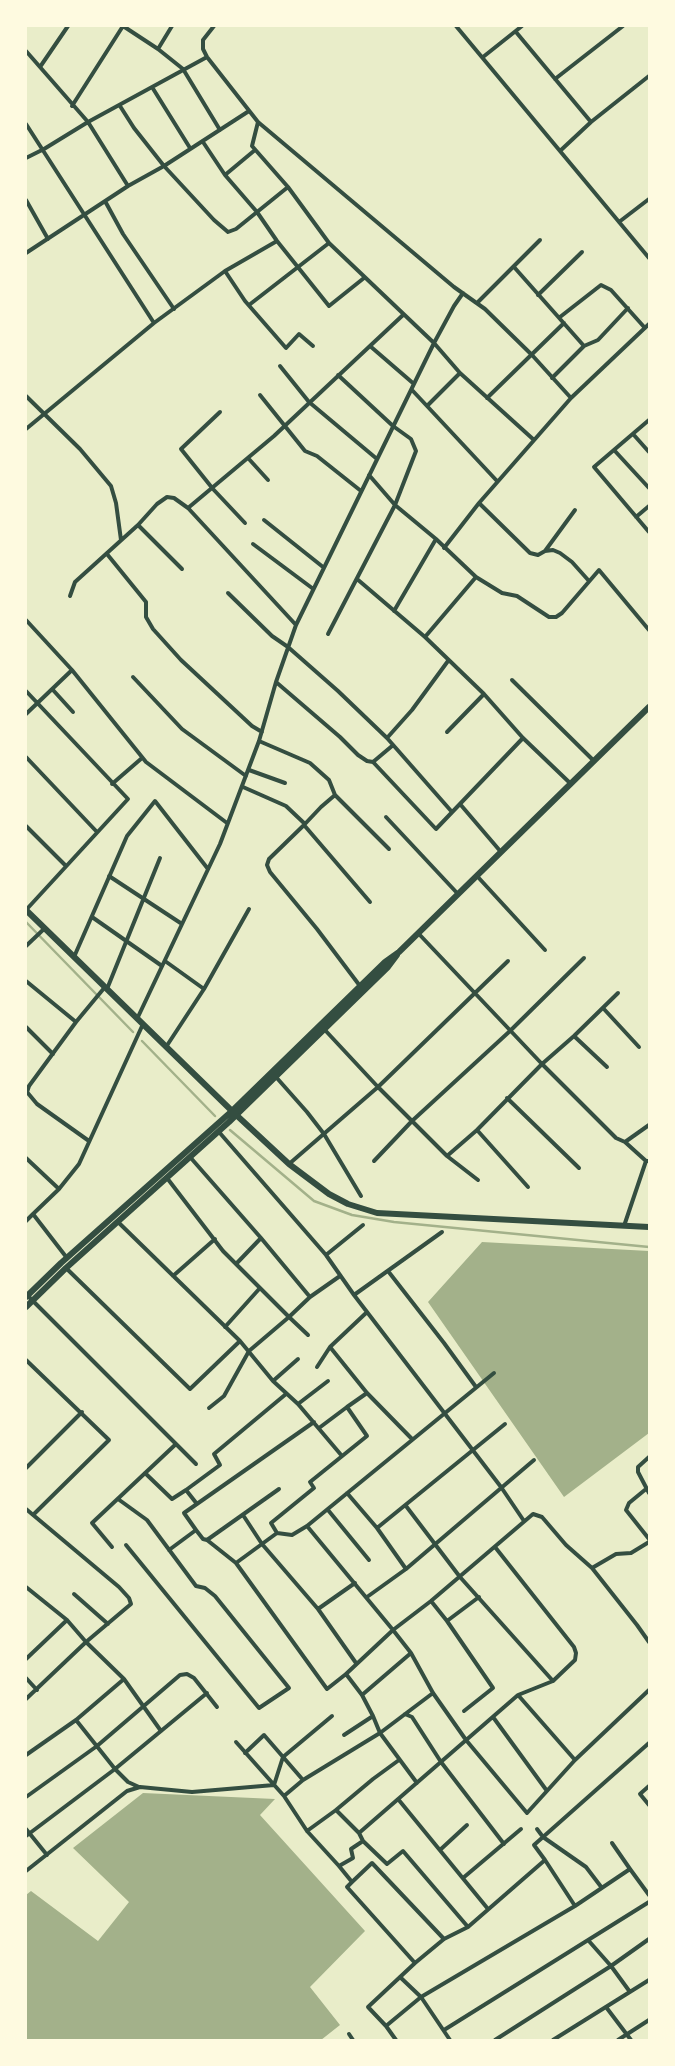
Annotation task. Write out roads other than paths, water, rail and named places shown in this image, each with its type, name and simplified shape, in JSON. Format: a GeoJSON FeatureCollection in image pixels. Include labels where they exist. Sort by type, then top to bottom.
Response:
{"type":"FeatureCollection","features":[{"type":"Feature","properties":{"kind":"main road"},"geometry":{"type":"LineString","coordinates":[[26,1307],[29,1298],[67,1258],[104,1230],[118,1222],[219,1132],[234,1113],[360,986],[418,934],[649,707]]}},
{"type":"Feature","properties":{"kind":"main road"},"geometry":{"type":"LineString","coordinates":[[26,910],[43,929],[74,957],[105,989],[289,1164],[329,1194],[348,1204],[377,1213],[649,1227]]}},
{"type":"Feature","properties":{"kind":"main road"},"geometry":{"type":"LineString","coordinates":[[29,1298],[66,1268],[104,1230],[276,1076],[388,967],[399,952]]}},
{"type":"Feature","properties":{"kind":"street"},"geometry":{"type":"LineString","coordinates":[[40,67],[68,26]]}},
{"type":"Feature","properties":{"kind":"street"},"geometry":{"type":"LineString","coordinates":[[72,106],[123,26],[158,49],[183,69],[220,130]]}},
{"type":"Feature","properties":{"kind":"street"},"geometry":{"type":"LineString","coordinates":[[158,49],[172,26]]}},
{"type":"Feature","properties":{"kind":"street"},"geometry":{"type":"LineString","coordinates":[[214,26],[203,40],[203,48],[207,57],[258,122],[454,287],[477,303],[532,355],[571,398]]}},
{"type":"Feature","properties":{"kind":"street"},"geometry":{"type":"LineString","coordinates":[[456,26],[649,258]]}},
{"type":"Feature","properties":{"kind":"street"},"geometry":{"type":"LineString","coordinates":[[483,57],[522,26]]}},
{"type":"Feature","properties":{"kind":"street"},"geometry":{"type":"LineString","coordinates":[[555,79],[622,26]]}},
{"type":"Feature","properties":{"kind":"street"},"geometry":{"type":"LineString","coordinates":[[516,32],[591,122]]}},
{"type":"Feature","properties":{"kind":"street"},"geometry":{"type":"LineString","coordinates":[[26,51],[72,106],[88,122],[128,186]]}},
{"type":"Feature","properties":{"kind":"street"},"geometry":{"type":"LineString","coordinates":[[26,158],[44,149],[88,122],[120,106],[152,86],[207,57]]}},
{"type":"Feature","properties":{"kind":"street"},"geometry":{"type":"LineString","coordinates":[[560,151],[591,122],[649,76]]}},
{"type":"Feature","properties":{"kind":"street"},"geometry":{"type":"LineString","coordinates":[[152,86],[190,148]]}},
{"type":"Feature","properties":{"kind":"street"},"geometry":{"type":"LineString","coordinates":[[120,106],[134,128],[164,166],[214,220],[228,232],[236,229],[288,187]]}},
{"type":"Feature","properties":{"kind":"street"},"geometry":{"type":"LineString","coordinates":[[26,253],[128,186],[164,166],[190,148],[203,142],[249,111]]}},
{"type":"Feature","properties":{"kind":"street"},"geometry":{"type":"LineString","coordinates":[[258,122],[252,146],[288,187],[329,243],[364,278],[434,343],[460,373],[534,440]]}},
{"type":"Feature","properties":{"kind":"street"},"geometry":{"type":"LineString","coordinates":[[26,124],[44,149],[154,322]]}},
{"type":"Feature","properties":{"kind":"street"},"geometry":{"type":"LineString","coordinates":[[203,142],[225,175],[257,212],[276,241],[329,306],[364,278]]}},
{"type":"Feature","properties":{"kind":"street"},"geometry":{"type":"LineString","coordinates":[[225,175],[255,150]]}},
{"type":"Feature","properties":{"kind":"street"},"geometry":{"type":"LineString","coordinates":[[619,222],[649,199]]}},
{"type":"Feature","properties":{"kind":"street"},"geometry":{"type":"LineString","coordinates":[[26,200],[48,238]]}},
{"type":"Feature","properties":{"kind":"street"},"geometry":{"type":"LineString","coordinates":[[106,201],[123,234],[174,309]]}},
{"type":"Feature","properties":{"kind":"street"},"geometry":{"type":"LineString","coordinates":[[477,303],[540,240]]}},
{"type":"Feature","properties":{"kind":"street"},"geometry":{"type":"LineString","coordinates":[[26,429],[46,414],[154,322],[225,271],[276,241]]}},
{"type":"Feature","properties":{"kind":"street"},"geometry":{"type":"LineString","coordinates":[[249,305],[329,243]]}},
{"type":"Feature","properties":{"kind":"street"},"geometry":{"type":"LineString","coordinates":[[538,295],[582,252]]}},
{"type":"Feature","properties":{"kind":"street"},"geometry":{"type":"LineString","coordinates":[[514,267],[538,295],[560,317],[584,346]]}},
{"type":"Feature","properties":{"kind":"street"},"geometry":{"type":"LineString","coordinates":[[225,271],[249,305],[286,348],[299,334],[313,346]]}},
{"type":"Feature","properties":{"kind":"street"},"geometry":{"type":"LineString","coordinates":[[560,317],[601,285],[611,290],[645,328]]}},
{"type":"Feature","properties":{"kind":"street"},"geometry":{"type":"LineString","coordinates":[[138,1019],[220,844],[249,770],[288,647],[312,588],[412,390],[434,343],[454,306],[463,293]]}},
{"type":"Feature","properties":{"kind":"street"},"geometry":{"type":"LineString","coordinates":[[552,378],[584,346],[598,340],[628,308]]}},
{"type":"Feature","properties":{"kind":"street"},"geometry":{"type":"LineString","coordinates":[[188,508],[284,426],[403,315]]}},
{"type":"Feature","properties":{"kind":"street"},"geometry":{"type":"LineString","coordinates":[[487,398],[564,323]]}},
{"type":"Feature","properties":{"kind":"street"},"geometry":{"type":"LineString","coordinates":[[444,548],[497,481],[571,398],[649,324]]}},
{"type":"Feature","properties":{"kind":"street"},"geometry":{"type":"LineString","coordinates":[[370,346],[414,384]]}},
{"type":"Feature","properties":{"kind":"street"},"geometry":{"type":"LineString","coordinates":[[280,366],[309,402],[377,459]]}},
{"type":"Feature","properties":{"kind":"street"},"geometry":{"type":"LineString","coordinates":[[427,406],[460,373]]}},
{"type":"Feature","properties":{"kind":"street"},"geometry":{"type":"LineString","coordinates":[[328,634],[395,505],[416,451],[411,439],[393,426],[338,375]]}},
{"type":"Feature","properties":{"kind":"street"},"geometry":{"type":"LineString","coordinates":[[412,390],[497,481]]}},
{"type":"Feature","properties":{"kind":"street"},"geometry":{"type":"LineString","coordinates":[[26,396],[80,449],[111,486],[116,503],[121,540]]}},
{"type":"Feature","properties":{"kind":"street"},"geometry":{"type":"LineString","coordinates":[[260,396],[305,451],[317,456],[361,491]]}},
{"type":"Feature","properties":{"kind":"street"},"geometry":{"type":"LineString","coordinates":[[220,412],[181,449],[212,489],[245,523]]}},
{"type":"Feature","properties":{"kind":"street"},"geometry":{"type":"LineString","coordinates":[[649,420],[594,467],[649,532]]}},
{"type":"Feature","properties":{"kind":"street"},"geometry":{"type":"LineString","coordinates":[[633,434],[649,452]]}},
{"type":"Feature","properties":{"kind":"street"},"geometry":{"type":"LineString","coordinates":[[614,450],[649,488]]}},
{"type":"Feature","properties":{"kind":"street"},"geometry":{"type":"LineString","coordinates":[[248,458],[268,480]]}},
{"type":"Feature","properties":{"kind":"street"},"geometry":{"type":"LineString","coordinates":[[369,475],[395,505],[436,539],[476,577],[502,593],[517,596],[549,617],[556,617],[562,613],[599,570],[649,630]]}},
{"type":"Feature","properties":{"kind":"street"},"geometry":{"type":"LineString","coordinates":[[70,596],[75,582],[167,497],[174,498],[188,508],[296,625]]}},
{"type":"Feature","properties":{"kind":"street"},"geometry":{"type":"LineString","coordinates":[[479,503],[530,553],[538,555],[545,551],[553,550],[560,553],[572,562],[589,581]]}},
{"type":"Feature","properties":{"kind":"street"},"geometry":{"type":"LineString","coordinates":[[636,517],[649,506]]}},
{"type":"Feature","properties":{"kind":"street"},"geometry":{"type":"LineString","coordinates":[[545,551],[575,510]]}},
{"type":"Feature","properties":{"kind":"street"},"geometry":{"type":"LineString","coordinates":[[264,520],[323,567]]}},
{"type":"Feature","properties":{"kind":"street"},"geometry":{"type":"LineString","coordinates":[[138,525],[182,569]]}},
{"type":"Feature","properties":{"kind":"street"},"geometry":{"type":"LineString","coordinates":[[394,612],[436,539]]}},
{"type":"Feature","properties":{"kind":"street"},"geometry":{"type":"LineString","coordinates":[[253,544],[312,588]]}},
{"type":"Feature","properties":{"kind":"street"},"geometry":{"type":"LineString","coordinates":[[107,554],[146,602],[146,617],[153,629],[181,660],[252,726],[262,732]]}},
{"type":"Feature","properties":{"kind":"street"},"geometry":{"type":"LineString","coordinates":[[424,637],[476,577]]}},
{"type":"Feature","properties":{"kind":"street"},"geometry":{"type":"LineString","coordinates":[[357,579],[424,637],[484,694],[523,738],[571,784]]}},
{"type":"Feature","properties":{"kind":"street"},"geometry":{"type":"LineString","coordinates":[[228,593],[272,636],[288,647],[387,738],[392,746],[452,812]]}},
{"type":"Feature","properties":{"kind":"street"},"geometry":{"type":"LineString","coordinates":[[26,620],[72,670],[142,758],[227,823]]}},
{"type":"Feature","properties":{"kind":"street"},"geometry":{"type":"LineString","coordinates":[[387,738],[412,710],[448,661]]}},
{"type":"Feature","properties":{"kind":"street"},"geometry":{"type":"LineString","coordinates":[[26,714],[37,702],[53,690],[72,670]]}},
{"type":"Feature","properties":{"kind":"street"},"geometry":{"type":"LineString","coordinates":[[133,677],[182,729],[246,776]]}},
{"type":"Feature","properties":{"kind":"street"},"geometry":{"type":"LineString","coordinates":[[512,680],[594,761]]}},
{"type":"Feature","properties":{"kind":"street"},"geometry":{"type":"LineString","coordinates":[[276,682],[340,737],[358,756],[367,761],[373,762],[436,829],[523,738]]}},
{"type":"Feature","properties":{"kind":"street"},"geometry":{"type":"LineString","coordinates":[[53,690],[73,712]]}},
{"type":"Feature","properties":{"kind":"street"},"geometry":{"type":"LineString","coordinates":[[26,691],[112,784],[128,799],[26,910]]}},
{"type":"Feature","properties":{"kind":"street"},"geometry":{"type":"LineString","coordinates":[[447,732],[484,694]]}},
{"type":"Feature","properties":{"kind":"street"},"geometry":{"type":"LineString","coordinates":[[259,741],[310,763],[329,780],[335,795],[389,850]]}},
{"type":"Feature","properties":{"kind":"street"},"geometry":{"type":"LineString","coordinates":[[373,762],[392,746]]}},
{"type":"Feature","properties":{"kind":"street"},"geometry":{"type":"LineString","coordinates":[[26,757],[97,832]]}},
{"type":"Feature","properties":{"kind":"street"},"geometry":{"type":"LineString","coordinates":[[112,784],[142,758]]}},
{"type":"Feature","properties":{"kind":"street"},"geometry":{"type":"LineString","coordinates":[[249,770],[285,783]]}},
{"type":"Feature","properties":{"kind":"street"},"geometry":{"type":"LineString","coordinates":[[243,787],[286,806],[305,825],[370,902]]}},
{"type":"Feature","properties":{"kind":"street"},"geometry":{"type":"LineString","coordinates":[[335,795],[320,807],[305,825],[269,859],[267,865],[270,872],[317,929],[360,986]]}},
{"type":"Feature","properties":{"kind":"street"},"geometry":{"type":"LineString","coordinates":[[74,957],[127,836],[155,802],[208,869]]}},
{"type":"Feature","properties":{"kind":"street"},"geometry":{"type":"LineString","coordinates":[[460,804],[501,852]]}},
{"type":"Feature","properties":{"kind":"street"},"geometry":{"type":"LineString","coordinates":[[386,817],[458,894]]}},
{"type":"Feature","properties":{"kind":"street"},"geometry":{"type":"LineString","coordinates":[[26,826],[66,866]]}},
{"type":"Feature","properties":{"kind":"street"},"geometry":{"type":"LineString","coordinates":[[89,1141],[37,1104],[27,1092],[29,1086],[76,1022],[105,989],[160,858]]}},
{"type":"Feature","properties":{"kind":"street"},"geometry":{"type":"LineString","coordinates":[[109,876],[182,924]]}},
{"type":"Feature","properties":{"kind":"street"},"geometry":{"type":"LineString","coordinates":[[477,876],[545,950]]}},
{"type":"Feature","properties":{"kind":"street"},"geometry":{"type":"LineString","coordinates":[[166,1047],[204,989],[249,909]]}},
{"type":"Feature","properties":{"kind":"street"},"geometry":{"type":"LineString","coordinates":[[92,917],[162,966]]}},
{"type":"Feature","properties":{"kind":"street"},"geometry":{"type":"LineString","coordinates":[[26,946],[43,929]]}},
{"type":"Feature","properties":{"kind":"street"},"geometry":{"type":"LineString","coordinates":[[418,934],[542,1064],[616,1138],[625,1142],[648,1161],[624,1226]]}},
{"type":"Feature","properties":{"kind":"street"},"geometry":{"type":"LineString","coordinates":[[374,1161],[412,1121],[510,1031],[584,958]]}},
{"type":"Feature","properties":{"kind":"street"},"geometry":{"type":"LineString","coordinates":[[165,961],[204,989]]}},
{"type":"Feature","properties":{"kind":"street"},"geometry":{"type":"LineString","coordinates":[[289,1164],[378,1087],[474,992],[508,961]]}},
{"type":"Feature","properties":{"kind":"street"},"geometry":{"type":"LineString","coordinates":[[26,981],[76,1022]]}},
{"type":"Feature","properties":{"kind":"street"},"geometry":{"type":"LineString","coordinates":[[447,1156],[477,1130],[507,1098],[618,993]]}},
{"type":"Feature","properties":{"kind":"street"},"geometry":{"type":"LineString","coordinates":[[603,1008],[639,1047]]}},
{"type":"Feature","properties":{"kind":"street"},"geometry":{"type":"LineString","coordinates":[[26,1221],[59,1189],[79,1164],[143,1024]]}},
{"type":"Feature","properties":{"kind":"street"},"geometry":{"type":"LineString","coordinates":[[26,1027],[53,1054]]}},
{"type":"Feature","properties":{"kind":"street"},"geometry":{"type":"LineString","coordinates":[[324,1029],[378,1087],[447,1156],[478,1180]]}},
{"type":"Feature","properties":{"kind":"street"},"geometry":{"type":"LineString","coordinates":[[574,1036],[607,1067]]}},
{"type":"Feature","properties":{"kind":"street"},"geometry":{"type":"LineString","coordinates":[[276,1076],[324,1134],[361,1196]]}},
{"type":"Feature","properties":{"kind":"street"},"geometry":{"type":"LineString","coordinates":[[507,1098],[579,1168]]}},
{"type":"Feature","properties":{"kind":"street"},"geometry":{"type":"LineString","coordinates":[[625,1142],[649,1125]]}},
{"type":"Feature","properties":{"kind":"street"},"geometry":{"type":"LineString","coordinates":[[477,1130],[528,1187]]}},
{"type":"Feature","properties":{"kind":"street"},"geometry":{"type":"LineString","coordinates":[[219,1132],[326,1255],[366,1313],[473,1450],[524,1521]]}},
{"type":"Feature","properties":{"kind":"street"},"geometry":{"type":"LineString","coordinates":[[190,1157],[310,1297]]}},
{"type":"Feature","properties":{"kind":"street"},"geometry":{"type":"LineString","coordinates":[[26,1158],[59,1189]]}},
{"type":"Feature","properties":{"kind":"street"},"geometry":{"type":"LineString","coordinates":[[167,1178],[223,1251],[308,1334]]}},
{"type":"Feature","properties":{"kind":"street"},"geometry":{"type":"LineString","coordinates":[[33,1214],[67,1258]]}},
{"type":"Feature","properties":{"kind":"street"},"geometry":{"type":"LineString","coordinates":[[118,1222],[240,1341],[273,1381],[298,1404],[342,1456]]}},
{"type":"Feature","properties":{"kind":"street"},"geometry":{"type":"LineString","coordinates":[[326,1255],[363,1225]]}},
{"type":"Feature","properties":{"kind":"street"},"geometry":{"type":"LineString","coordinates":[[354,1296],[442,1232]]}},
{"type":"Feature","properties":{"kind":"street"},"geometry":{"type":"LineString","coordinates":[[236,1264],[261,1238]]}},
{"type":"Feature","properties":{"kind":"street"},"geometry":{"type":"LineString","coordinates":[[173,1276],[215,1239]]}},
{"type":"Feature","properties":{"kind":"street"},"geometry":{"type":"LineString","coordinates":[[66,1268],[190,1389],[240,1341]]}},
{"type":"Feature","properties":{"kind":"street"},"geometry":{"type":"LineString","coordinates":[[388,1271],[444,1342],[476,1387]]}},
{"type":"Feature","properties":{"kind":"street"},"geometry":{"type":"LineString","coordinates":[[209,1408],[224,1396],[249,1351],[310,1297],[340,1276]]}},
{"type":"Feature","properties":{"kind":"street"},"geometry":{"type":"LineString","coordinates":[[225,1327],[260,1288]]}},
{"type":"Feature","properties":{"kind":"street"},"geometry":{"type":"LineString","coordinates":[[29,1298],[196,1464]]}},
{"type":"Feature","properties":{"kind":"street"},"geometry":{"type":"LineString","coordinates":[[317,1367],[330,1348],[366,1313]]}},
{"type":"Feature","properties":{"kind":"street"},"geometry":{"type":"LineString","coordinates":[[330,1348],[367,1393],[412,1439]]}},
{"type":"Feature","properties":{"kind":"street"},"geometry":{"type":"LineString","coordinates":[[273,1381],[298,1359]]}},
{"type":"Feature","properties":{"kind":"street"},"geometry":{"type":"LineString","coordinates":[[26,1360],[82,1412],[109,1440],[34,1514]]}},
{"type":"Feature","properties":{"kind":"street"},"geometry":{"type":"LineString","coordinates":[[236,1562],[277,1533],[292,1535],[307,1526],[494,1373]]}},
{"type":"Feature","properties":{"kind":"street"},"geometry":{"type":"LineString","coordinates":[[298,1404],[328,1381]]}},
{"type":"Feature","properties":{"kind":"street"},"geometry":{"type":"LineString","coordinates":[[318,1428],[367,1393]]}},
{"type":"Feature","properties":{"kind":"street"},"geometry":{"type":"LineString","coordinates":[[145,1473],[172,1499],[220,1465],[214,1454],[286,1394]]}},
{"type":"Feature","properties":{"kind":"street"},"geometry":{"type":"LineString","coordinates":[[277,1533],[271,1522],[314,1488],[310,1482],[367,1436],[347,1407]]}},
{"type":"Feature","properties":{"kind":"street"},"geometry":{"type":"LineString","coordinates":[[26,1468],[82,1412]]}},
{"type":"Feature","properties":{"kind":"street"},"geometry":{"type":"LineString","coordinates":[[314,1422],[184,1513],[203,1539],[207,1540],[236,1562],[327,1689],[346,1674],[393,1630],[460,1577],[533,1514],[542,1517],[566,1545],[592,1568],[638,1625],[649,1642]]}},
{"type":"Feature","properties":{"kind":"street"},"geometry":{"type":"LineString","coordinates":[[377,1528],[406,1506],[505,1424]]}},
{"type":"Feature","properties":{"kind":"street"},"geometry":{"type":"LineString","coordinates":[[112,1547],[92,1523],[176,1444]]}},
{"type":"Feature","properties":{"kind":"street"},"geometry":{"type":"LineString","coordinates":[[649,1457],[638,1467],[638,1472],[648,1491],[629,1503],[626,1510],[649,1539]]}},
{"type":"Feature","properties":{"kind":"street"},"geometry":{"type":"LineString","coordinates":[[367,1597],[406,1569],[534,1460]]}},
{"type":"Feature","properties":{"kind":"street"},"geometry":{"type":"LineString","coordinates":[[207,1540],[279,1489]]}},
{"type":"Feature","properties":{"kind":"street"},"geometry":{"type":"LineString","coordinates":[[186,1490],[197,1504]]}},
{"type":"Feature","properties":{"kind":"street"},"geometry":{"type":"LineString","coordinates":[[347,1493],[377,1528],[406,1569]]}},
{"type":"Feature","properties":{"kind":"street"},"geometry":{"type":"LineString","coordinates":[[118,1499],[147,1520],[196,1586],[205,1588],[215,1596],[289,1688],[259,1708],[126,1546]]}},
{"type":"Feature","properties":{"kind":"street"},"geometry":{"type":"LineString","coordinates":[[406,1506],[460,1577],[553,1681]]}},
{"type":"Feature","properties":{"kind":"street"},"geometry":{"type":"LineString","coordinates":[[26,1509],[34,1514],[119,1587],[129,1598],[131,1604],[86,1642],[26,1699]]}},
{"type":"Feature","properties":{"kind":"street"},"geometry":{"type":"LineString","coordinates":[[328,1510],[369,1560]]}},
{"type":"Feature","properties":{"kind":"street"},"geometry":{"type":"LineString","coordinates":[[243,1515],[262,1544],[318,1609],[356,1663]]}},
{"type":"Feature","properties":{"kind":"street"},"geometry":{"type":"LineString","coordinates":[[307,1526],[367,1597],[411,1653],[433,1693],[466,1740],[527,1813],[575,1760],[649,1690]]}},
{"type":"Feature","properties":{"kind":"street"},"geometry":{"type":"LineString","coordinates":[[169,1550],[196,1530]]}},
{"type":"Feature","properties":{"kind":"street"},"geometry":{"type":"LineString","coordinates":[[592,1568],[616,1554],[630,1553],[649,1542]]}},
{"type":"Feature","properties":{"kind":"street"},"geometry":{"type":"LineString","coordinates":[[358,1833],[518,1694],[553,1681],[575,1660],[576,1653],[574,1647],[495,1547]]}},
{"type":"Feature","properties":{"kind":"street"},"geometry":{"type":"LineString","coordinates":[[318,1609],[355,1583]]}},
{"type":"Feature","properties":{"kind":"street"},"geometry":{"type":"LineString","coordinates":[[26,1587],[68,1620],[86,1642],[124,1679],[161,1731]]}},
{"type":"Feature","properties":{"kind":"street"},"geometry":{"type":"LineString","coordinates":[[74,1594],[108,1624]]}},
{"type":"Feature","properties":{"kind":"street"},"geometry":{"type":"LineString","coordinates":[[447,1621],[479,1597]]}},
{"type":"Feature","properties":{"kind":"street"},"geometry":{"type":"LineString","coordinates":[[431,1601],[447,1621],[493,1688],[464,1711]]}},
{"type":"Feature","properties":{"kind":"street"},"geometry":{"type":"LineString","coordinates":[[26,1659],[68,1620]]}},
{"type":"Feature","properties":{"kind":"street"},"geometry":{"type":"LineString","coordinates":[[362,1695],[411,1653]]}},
{"type":"Feature","properties":{"kind":"street"},"geometry":{"type":"LineString","coordinates":[[26,1797],[97,1746],[145,1707],[180,1674],[187,1674],[194,1678],[217,1707]]}},
{"type":"Feature","properties":{"kind":"street"},"geometry":{"type":"LineString","coordinates":[[346,1674],[362,1695],[380,1733],[417,1783]]}},
{"type":"Feature","properties":{"kind":"street"},"geometry":{"type":"LineString","coordinates":[[26,1678],[37,1690]]}},
{"type":"Feature","properties":{"kind":"street"},"geometry":{"type":"LineString","coordinates":[[26,1755],[76,1720],[124,1679]]}},
{"type":"Feature","properties":{"kind":"street"},"geometry":{"type":"LineString","coordinates":[[28,1835],[115,1769],[207,1693]]}},
{"type":"Feature","properties":{"kind":"street"},"geometry":{"type":"LineString","coordinates":[[284,1796],[303,1780],[380,1733],[433,1693]]}},
{"type":"Feature","properties":{"kind":"street"},"geometry":{"type":"LineString","coordinates":[[518,1694],[575,1760]]}},
{"type":"Feature","properties":{"kind":"street"},"geometry":{"type":"LineString","coordinates":[[406,1714],[412,1717],[441,1762],[504,1844]]}},
{"type":"Feature","properties":{"kind":"street"},"geometry":{"type":"LineString","coordinates":[[274,1785],[283,1757],[332,1716]]}},
{"type":"Feature","properties":{"kind":"street"},"geometry":{"type":"LineString","coordinates":[[344,1735],[373,1716]]}},
{"type":"Feature","properties":{"kind":"street"},"geometry":{"type":"LineString","coordinates":[[493,1716],[547,1791]]}},
{"type":"Feature","properties":{"kind":"street"},"geometry":{"type":"LineString","coordinates":[[76,1720],[115,1769],[128,1782],[140,1787],[192,1792],[274,1785]]}},
{"type":"Feature","properties":{"kind":"street"},"geometry":{"type":"LineString","coordinates":[[245,1753],[264,1735],[303,1780]]}},
{"type":"Feature","properties":{"kind":"street"},"geometry":{"type":"LineString","coordinates":[[236,1742],[284,1796],[307,1831],[352,1882]]}},
{"type":"Feature","properties":{"kind":"street"},"geometry":{"type":"LineString","coordinates":[[575,1906],[534,1845],[649,1743]]}},
{"type":"Feature","properties":{"kind":"street"},"geometry":{"type":"LineString","coordinates":[[307,1831],[399,1760]]}},
{"type":"Feature","properties":{"kind":"street"},"geometry":{"type":"LineString","coordinates":[[649,1786],[640,1794],[649,1806]]}},
{"type":"Feature","properties":{"kind":"street"},"geometry":{"type":"LineString","coordinates":[[26,1871],[127,1791],[140,1787]]}},
{"type":"Feature","properties":{"kind":"street"},"geometry":{"type":"LineString","coordinates":[[398,1799],[488,1909]]}},
{"type":"Feature","properties":{"kind":"street"},"geometry":{"type":"LineString","coordinates":[[336,1810],[358,1833],[363,1841],[387,1864],[403,1851],[468,1927]]}},
{"type":"Feature","properties":{"kind":"street"},"geometry":{"type":"LineString","coordinates":[[440,1850],[467,1825]]}},
{"type":"Feature","properties":{"kind":"street"},"geometry":{"type":"LineString","coordinates":[[26,1829],[28,1835],[47,1855]]}},
{"type":"Feature","properties":{"kind":"street"},"geometry":{"type":"LineString","coordinates":[[463,1878],[521,1829]]}},
{"type":"Feature","properties":{"kind":"street"},"geometry":{"type":"LineString","coordinates":[[537,1829],[543,1837],[586,1867],[602,1888]]}},
{"type":"Feature","properties":{"kind":"street"},"geometry":{"type":"LineString","coordinates":[[339,1866],[353,1858],[351,1849],[363,1841]]}},
{"type":"Feature","properties":{"kind":"street"},"geometry":{"type":"LineString","coordinates":[[612,1843],[649,1895]]}},
{"type":"Feature","properties":{"kind":"street"},"geometry":{"type":"LineString","coordinates":[[396,2040],[386,2026],[368,2008],[415,1963],[444,1939],[468,1927],[544,1860]]}},
{"type":"Feature","properties":{"kind":"street"},"geometry":{"type":"LineString","coordinates":[[415,1963],[347,1887],[372,1863],[444,1939]]}},
{"type":"Feature","properties":{"kind":"street"},"geometry":{"type":"LineString","coordinates":[[386,2026],[421,1997],[575,1906],[630,1869]]}},
{"type":"Feature","properties":{"kind":"street"},"geometry":{"type":"LineString","coordinates":[[444,2030],[649,1902]]}},
{"type":"Feature","properties":{"kind":"street"},"geometry":{"type":"LineString","coordinates":[[495,2040],[611,1966],[649,1939]]}},
{"type":"Feature","properties":{"kind":"street"},"geometry":{"type":"LineString","coordinates":[[588,1940],[611,1966],[630,1992]]}},
{"type":"Feature","properties":{"kind":"street"},"geometry":{"type":"LineString","coordinates":[[400,1977],[421,1997],[450,2040]]}},
{"type":"Feature","properties":{"kind":"street"},"geometry":{"type":"LineString","coordinates":[[552,2040],[649,1980]]}},
{"type":"Feature","properties":{"kind":"street"},"geometry":{"type":"LineString","coordinates":[[606,2007],[628,2034],[631,2040]]}},
{"type":"Feature","properties":{"kind":"street"},"geometry":{"type":"LineString","coordinates":[[618,2040],[649,2020]]}},
{"type":"Feature","properties":{"kind":"street"},"geometry":{"type":"LineString","coordinates":[[349,2034],[353,2040]]}},
{"type":"Feature","properties":{"kind":"waterway"},"geometry":{"type":"LineString","coordinates":[[26,922],[133,1032]]}},
{"type":"Feature","properties":{"kind":"waterway"},"geometry":{"type":"LineString","coordinates":[[142,1041],[215,1116]]}},
{"type":"Feature","properties":{"kind":"waterway"},"geometry":{"type":"LineString","coordinates":[[230,1130],[314,1201],[352,1215],[394,1222],[649,1247]]}}]}
